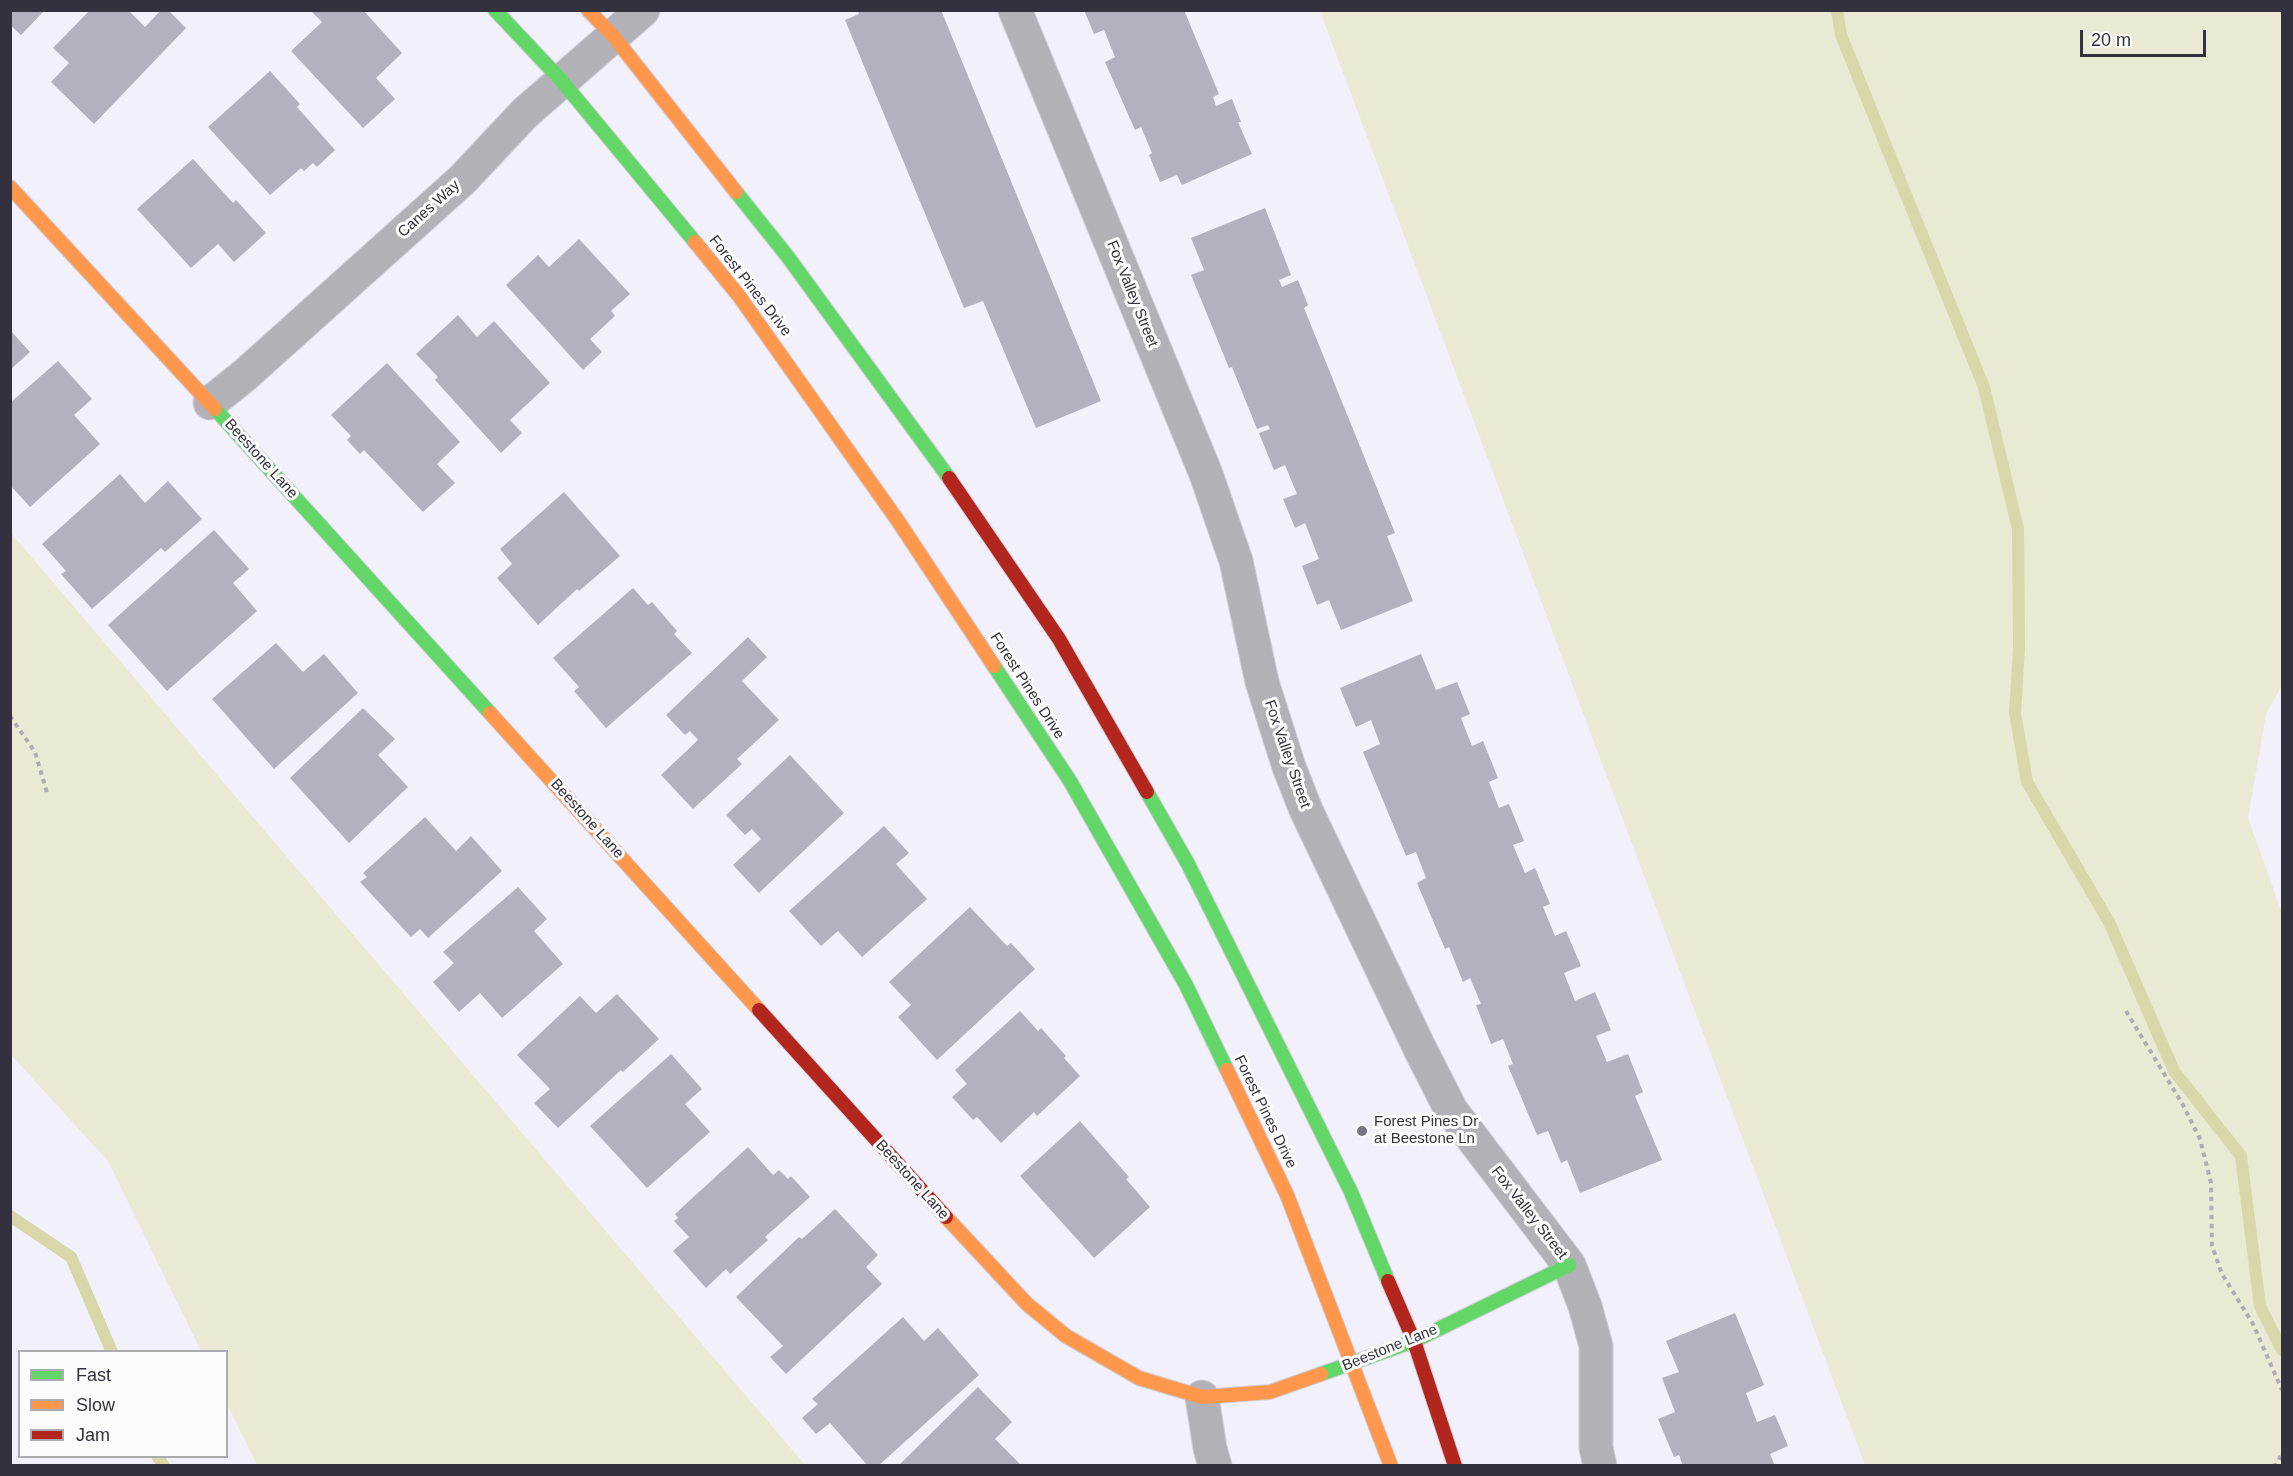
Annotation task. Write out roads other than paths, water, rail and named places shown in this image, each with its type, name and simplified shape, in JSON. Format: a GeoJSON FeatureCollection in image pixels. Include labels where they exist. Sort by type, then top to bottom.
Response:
{"type":"FeatureCollection","features":[{"type":"Feature","properties":{"kind":"street","name":"Forest Pines Drive"},"geometry":{"type":"LineString","coordinates":[[495,10],[561,80],[739,296],[898,521],[1070,781],[1191,996],[1287,1195],[1391,1466]]}},
{"type":"Feature","properties":{"kind":"street"},"geometry":{"type":"LineString","coordinates":[[588,10],[614,37],[788,257],[957,488],[1059,639],[1188,864],[1352,1192],[1414,1341],[1455,1466]]}},
{"type":"Feature","properties":{"kind":"street","name":"Canes Way"},"geometry":{"type":"LineString","coordinates":[[210,402],[245,375],[462,180],[525,113],[643,10]]}},
{"type":"Feature","properties":{"kind":"street","name":"Fox Valley Street"},"geometry":{"type":"LineString","coordinates":[[1015,10],[1206,474],[1236,561],[1262,682],[1289,767],[1306,810],[1451,1110],[1492,1167],[1569,1265],[1586,1306],[1596,1346],[1596,1448],[1600,1466]]}},
{"type":"Feature","properties":{"kind":"street","name":"Beestone Lane"},"geometry":{"type":"LineString","coordinates":[[10,187],[210,402],[1027,1304],[1066,1336],[1139,1378],[1202,1397],[1270,1392],[1414,1341],[1569,1265]]}},
{"type":"Feature","properties":{"kind":"street"},"geometry":{"type":"LineString","coordinates":[[1202,1397],[1209,1448],[1215,1466]]}},
{"type":"Feature","properties":{"kind":"waterway"},"geometry":{"type":"LineString","coordinates":[[1837,10],[1841,35],[1984,387],[2018,529],[2019,648],[2015,713],[2027,782],[2109,922],[2174,1071],[2241,1156],[2260,1306],[2282,1350]]}},
{"type":"Feature","properties":{"kind":"waterway"},"geometry":{"type":"LineString","coordinates":[[10,1216],[71,1257],[111,1350]]}},
{"type":"Feature","properties":{"kind":"waterway"},"geometry":{"type":"LineString","coordinates":[[158,1458],[164,1466]]}},
{"type":"Feature","properties":{"kind":"place","name":"Forest Pines Dr at Beestone Ln"},"geometry":{"type":"Point","coordinates":[1362,1131]}}]}
